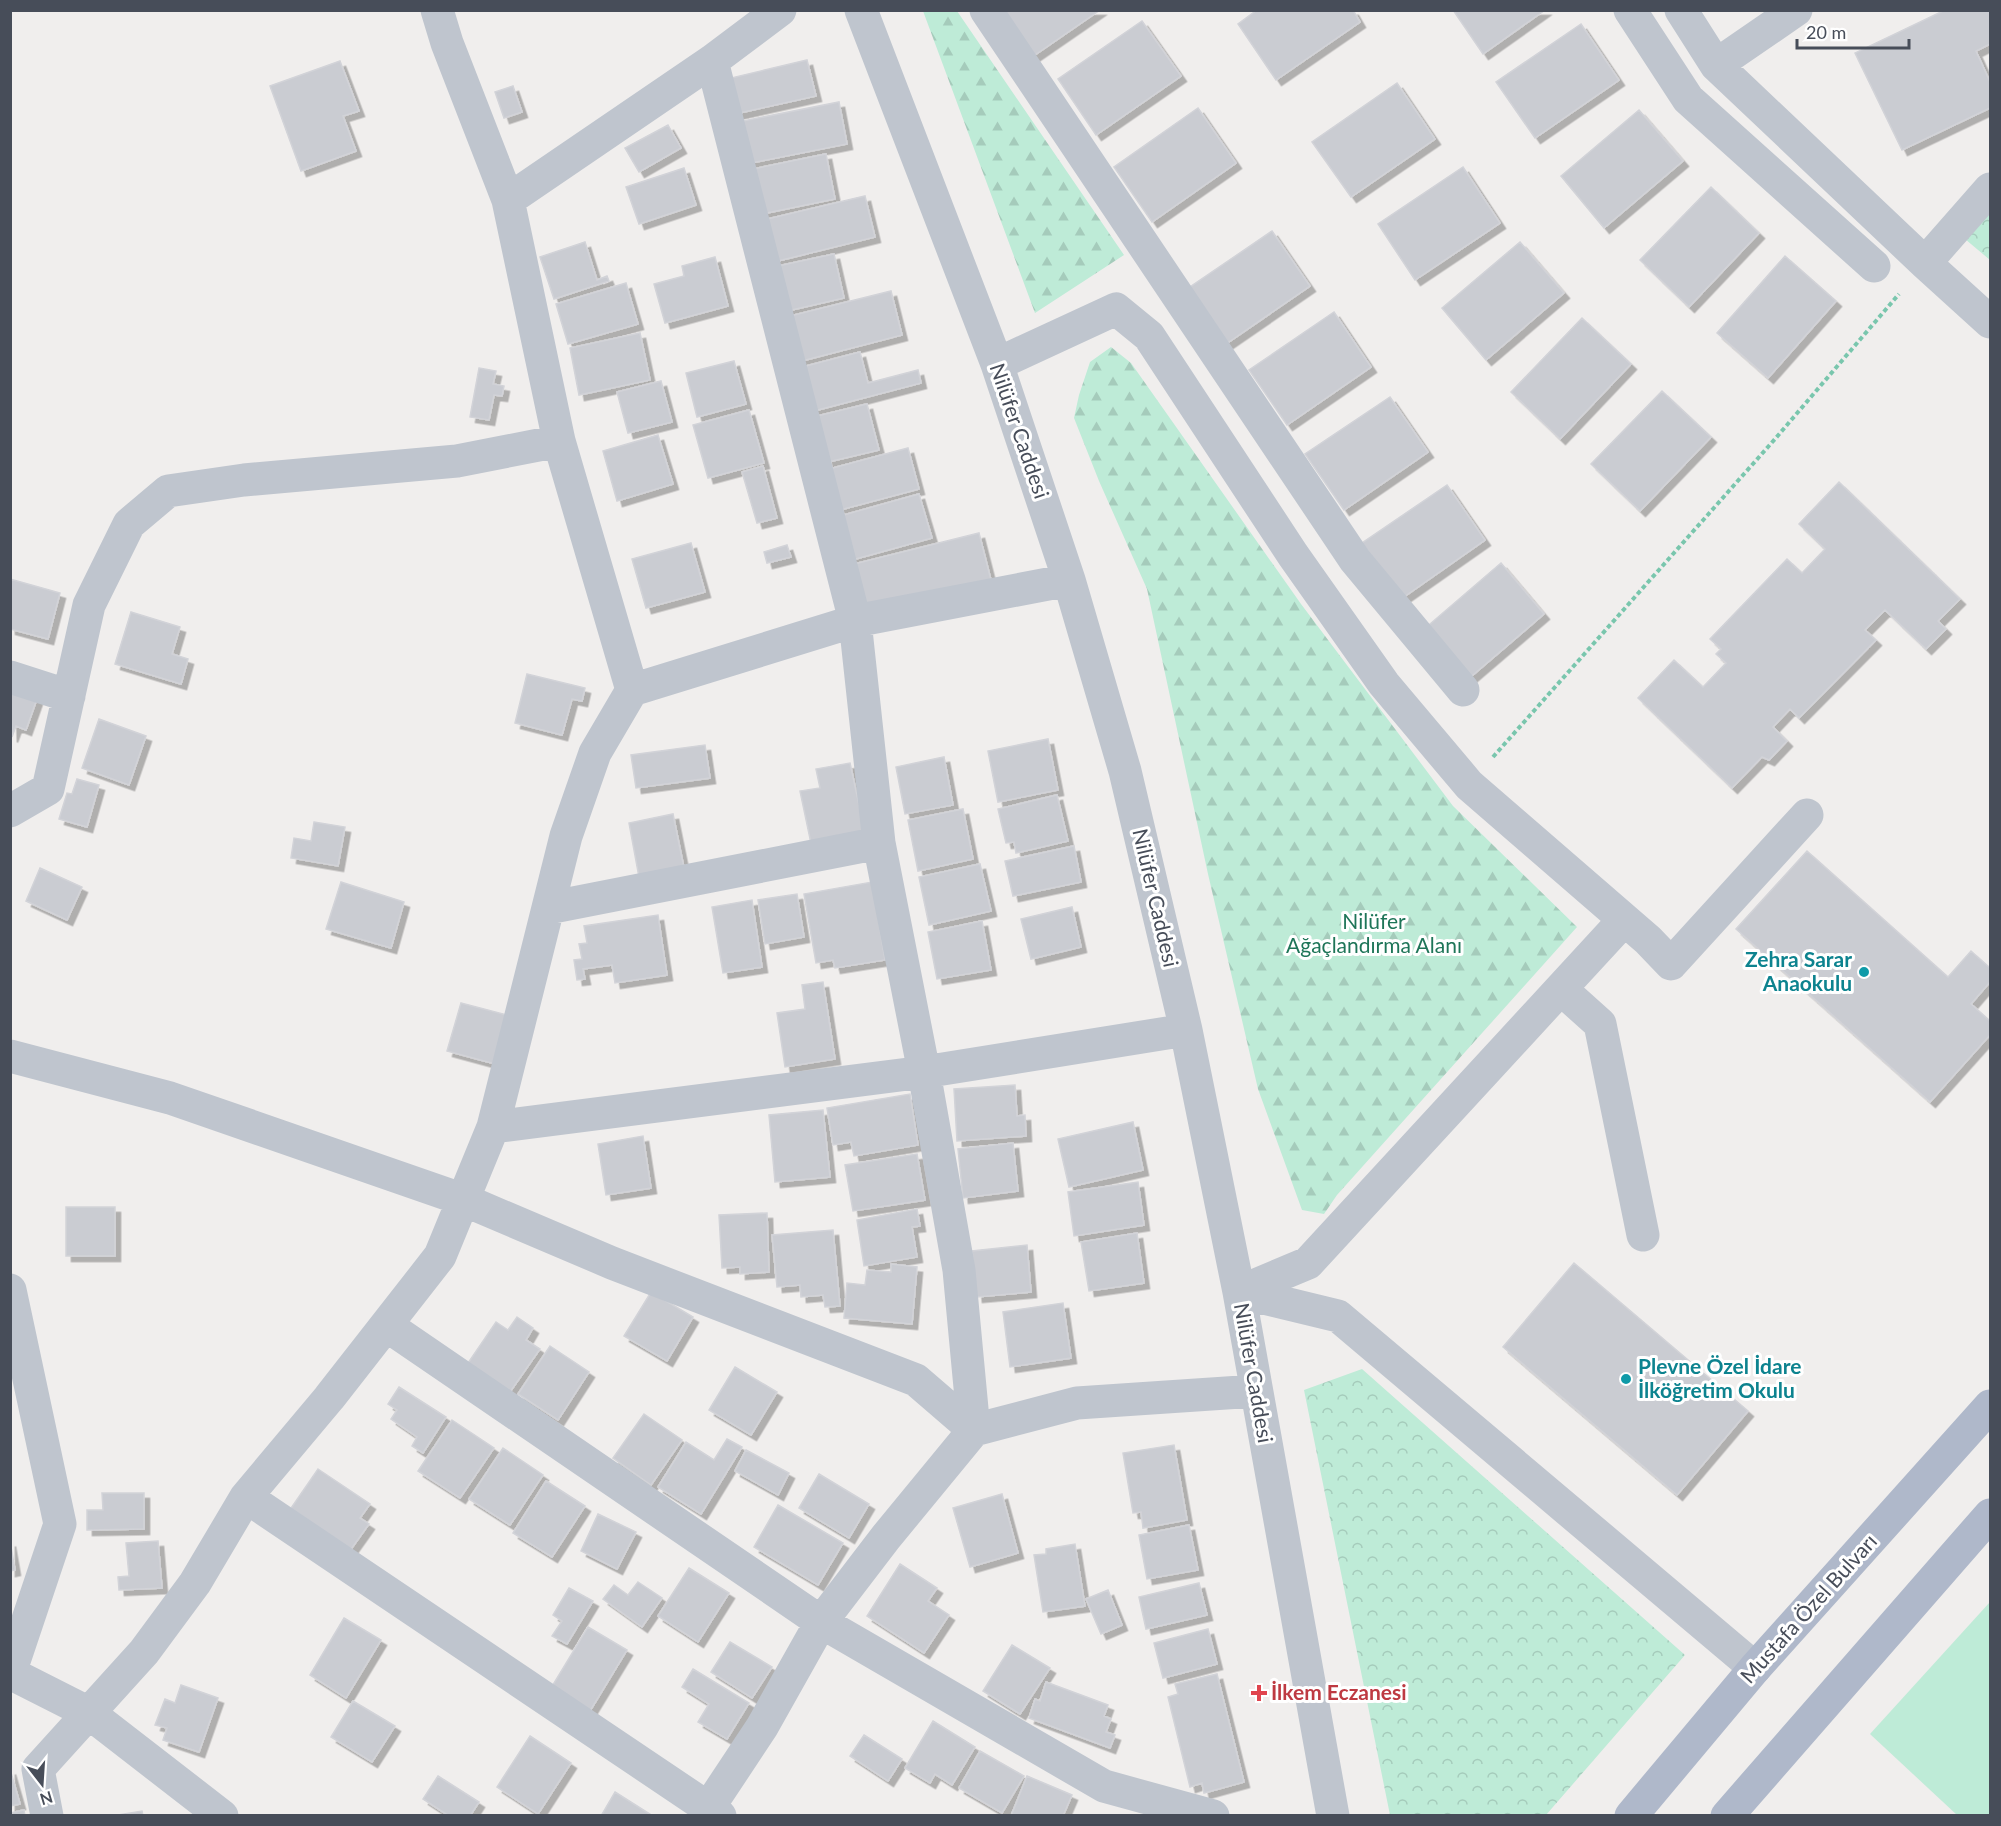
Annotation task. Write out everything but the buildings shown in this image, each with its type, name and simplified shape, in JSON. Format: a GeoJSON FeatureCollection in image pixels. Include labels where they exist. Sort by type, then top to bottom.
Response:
{"type":"FeatureCollection","features":[{"type":"Feature","properties":{"kind":"main road","name":"Mustafa Özel Bulvarı"},"geometry":{"type":"LineString","coordinates":[[1632,1815],[1755,1668],[1990,1406]]}},
{"type":"Feature","properties":{"kind":"main road"},"geometry":{"type":"LineString","coordinates":[[1727,1815],[1990,1515]]}},
{"type":"Feature","properties":{"kind":"street"},"geometry":{"type":"LineString","coordinates":[[437,10],[447,43],[508,200],[559,441],[633,690]]}},
{"type":"Feature","properties":{"kind":"street"},"geometry":{"type":"LineString","coordinates":[[508,200],[712,61],[780,10]]}},
{"type":"Feature","properties":{"kind":"street","name":"Nilüfer Caddesi"},"geometry":{"type":"LineString","coordinates":[[861,10],[998,364],[1069,580],[1125,771],[1186,1030],[1239,1292],[1334,1815]]}},
{"type":"Feature","properties":{"kind":"street"},"geometry":{"type":"LineString","coordinates":[[986,10],[1355,560],[1463,690]]}},
{"type":"Feature","properties":{"kind":"street"},"geometry":{"type":"LineString","coordinates":[[1630,10],[1688,99],[1874,266]]}},
{"type":"Feature","properties":{"kind":"street"},"geometry":{"type":"LineString","coordinates":[[1681,10],[1716,66],[1990,322]]}},
{"type":"Feature","properties":{"kind":"street"},"geometry":{"type":"LineString","coordinates":[[1716,66],[1796,10]]}},
{"type":"Feature","properties":{"kind":"street"},"geometry":{"type":"LineString","coordinates":[[712,61],[855,621],[879,843],[924,1072],[959,1270],[974,1430]]}},
{"type":"Feature","properties":{"kind":"street"},"geometry":{"type":"LineString","coordinates":[[1925,263],[1990,189]]}},
{"type":"Feature","properties":{"kind":"street"},"geometry":{"type":"LineString","coordinates":[[998,364],[1116,309],[1149,336],[1293,555],[1384,684],[1469,785],[1648,940],[1671,964],[1808,815]]}},
{"type":"Feature","properties":{"kind":"street"},"geometry":{"type":"LineString","coordinates":[[10,811],[48,789],[89,605],[129,524],[168,491],[244,480],[457,461],[559,441]]}},
{"type":"Feature","properties":{"kind":"street"},"geometry":{"type":"LineString","coordinates":[[47,1815],[38,1769],[144,1652],[195,1582],[246,1497],[329,1398],[440,1256],[493,1127],[566,836],[595,753],[633,690],[855,621],[1069,580]]}},
{"type":"Feature","properties":{"kind":"street"},"geometry":{"type":"LineString","coordinates":[[10,677],[69,696]]}},
{"type":"Feature","properties":{"kind":"street"},"geometry":{"type":"LineString","coordinates":[[548,908],[879,843]]}},
{"type":"Feature","properties":{"kind":"street"},"geometry":{"type":"LineString","coordinates":[[1239,1292],[1308,1263],[1624,920]]}},
{"type":"Feature","properties":{"kind":"street"},"geometry":{"type":"LineString","coordinates":[[1561,989],[1600,1024],[1643,1235]]}},
{"type":"Feature","properties":{"kind":"street"},"geometry":{"type":"LineString","coordinates":[[493,1127],[924,1072],[1186,1030]]}},
{"type":"Feature","properties":{"kind":"street"},"geometry":{"type":"LineString","coordinates":[[10,1056],[170,1098],[464,1200],[612,1263],[916,1380],[974,1430]]}},
{"type":"Feature","properties":{"kind":"street"},"geometry":{"type":"LineString","coordinates":[[10,1290],[60,1524],[10,1673],[89,1713],[222,1815]]}},
{"type":"Feature","properties":{"kind":"street"},"geometry":{"type":"LineString","coordinates":[[1239,1292],[1338,1316],[1755,1668]]}},
{"type":"Feature","properties":{"kind":"street"},"geometry":{"type":"LineString","coordinates":[[386,1325],[821,1622],[1104,1786],[1213,1815]]}},
{"type":"Feature","properties":{"kind":"street"},"geometry":{"type":"LineString","coordinates":[[246,1497],[710,1813],[821,1622],[885,1537],[974,1430],[1077,1402],[1256,1391]]}},
{"type":"Feature","properties":{"kind":"path"},"geometry":{"type":"LineString","coordinates":[[1469,785],[1775,439],[1925,263]]}},
{"type":"Feature","properties":{"kind":"green space"},"geometry":{"type":"Polygon","coordinates":[[[923,11],[957,11],[1124,255],[1035,313],[923,11]]]}},
{"type":"Feature","properties":{"kind":"green space"},"geometry":{"type":"Polygon","coordinates":[[[1990,209],[1990,260],[1965,239],[1990,209]]]}},
{"type":"Feature","properties":{"kind":"green space","name":"Nilüfer Ağaçlandırma Alanı"},"geometry":{"type":"Polygon","coordinates":[[[1111,347],[1131,363],[1301,604],[1453,806],[1577,927],[1337,1195],[1324,1214],[1302,1210],[1258,1089],[1208,874],[1147,589],[1074,418],[1090,362],[1111,347]]]}},
{"type":"Feature","properties":{"kind":"green space"},"geometry":{"type":"Polygon","coordinates":[[[1362,1369],[1685,1655],[1546,1815],[1390,1815],[1304,1390],[1362,1369]]]}},
{"type":"Feature","properties":{"kind":"green space"},"geometry":{"type":"Polygon","coordinates":[[[1990,1602],[1990,1815],[1957,1815],[1870,1734],[1990,1602]]]}},
{"type":"Feature","properties":{"kind":"place","name":"Zehra Sarar Anaokulu"},"geometry":{"type":"Point","coordinates":[1864,972]}},
{"type":"Feature","properties":{"kind":"place","name":"Plevne Özel İdare İlköğretim Okulu"},"geometry":{"type":"Point","coordinates":[1626,1379]}},
{"type":"Feature","properties":{"kind":"place","name":"İlkem Eczanesi"},"geometry":{"type":"Point","coordinates":[1259,1693]}}]}
